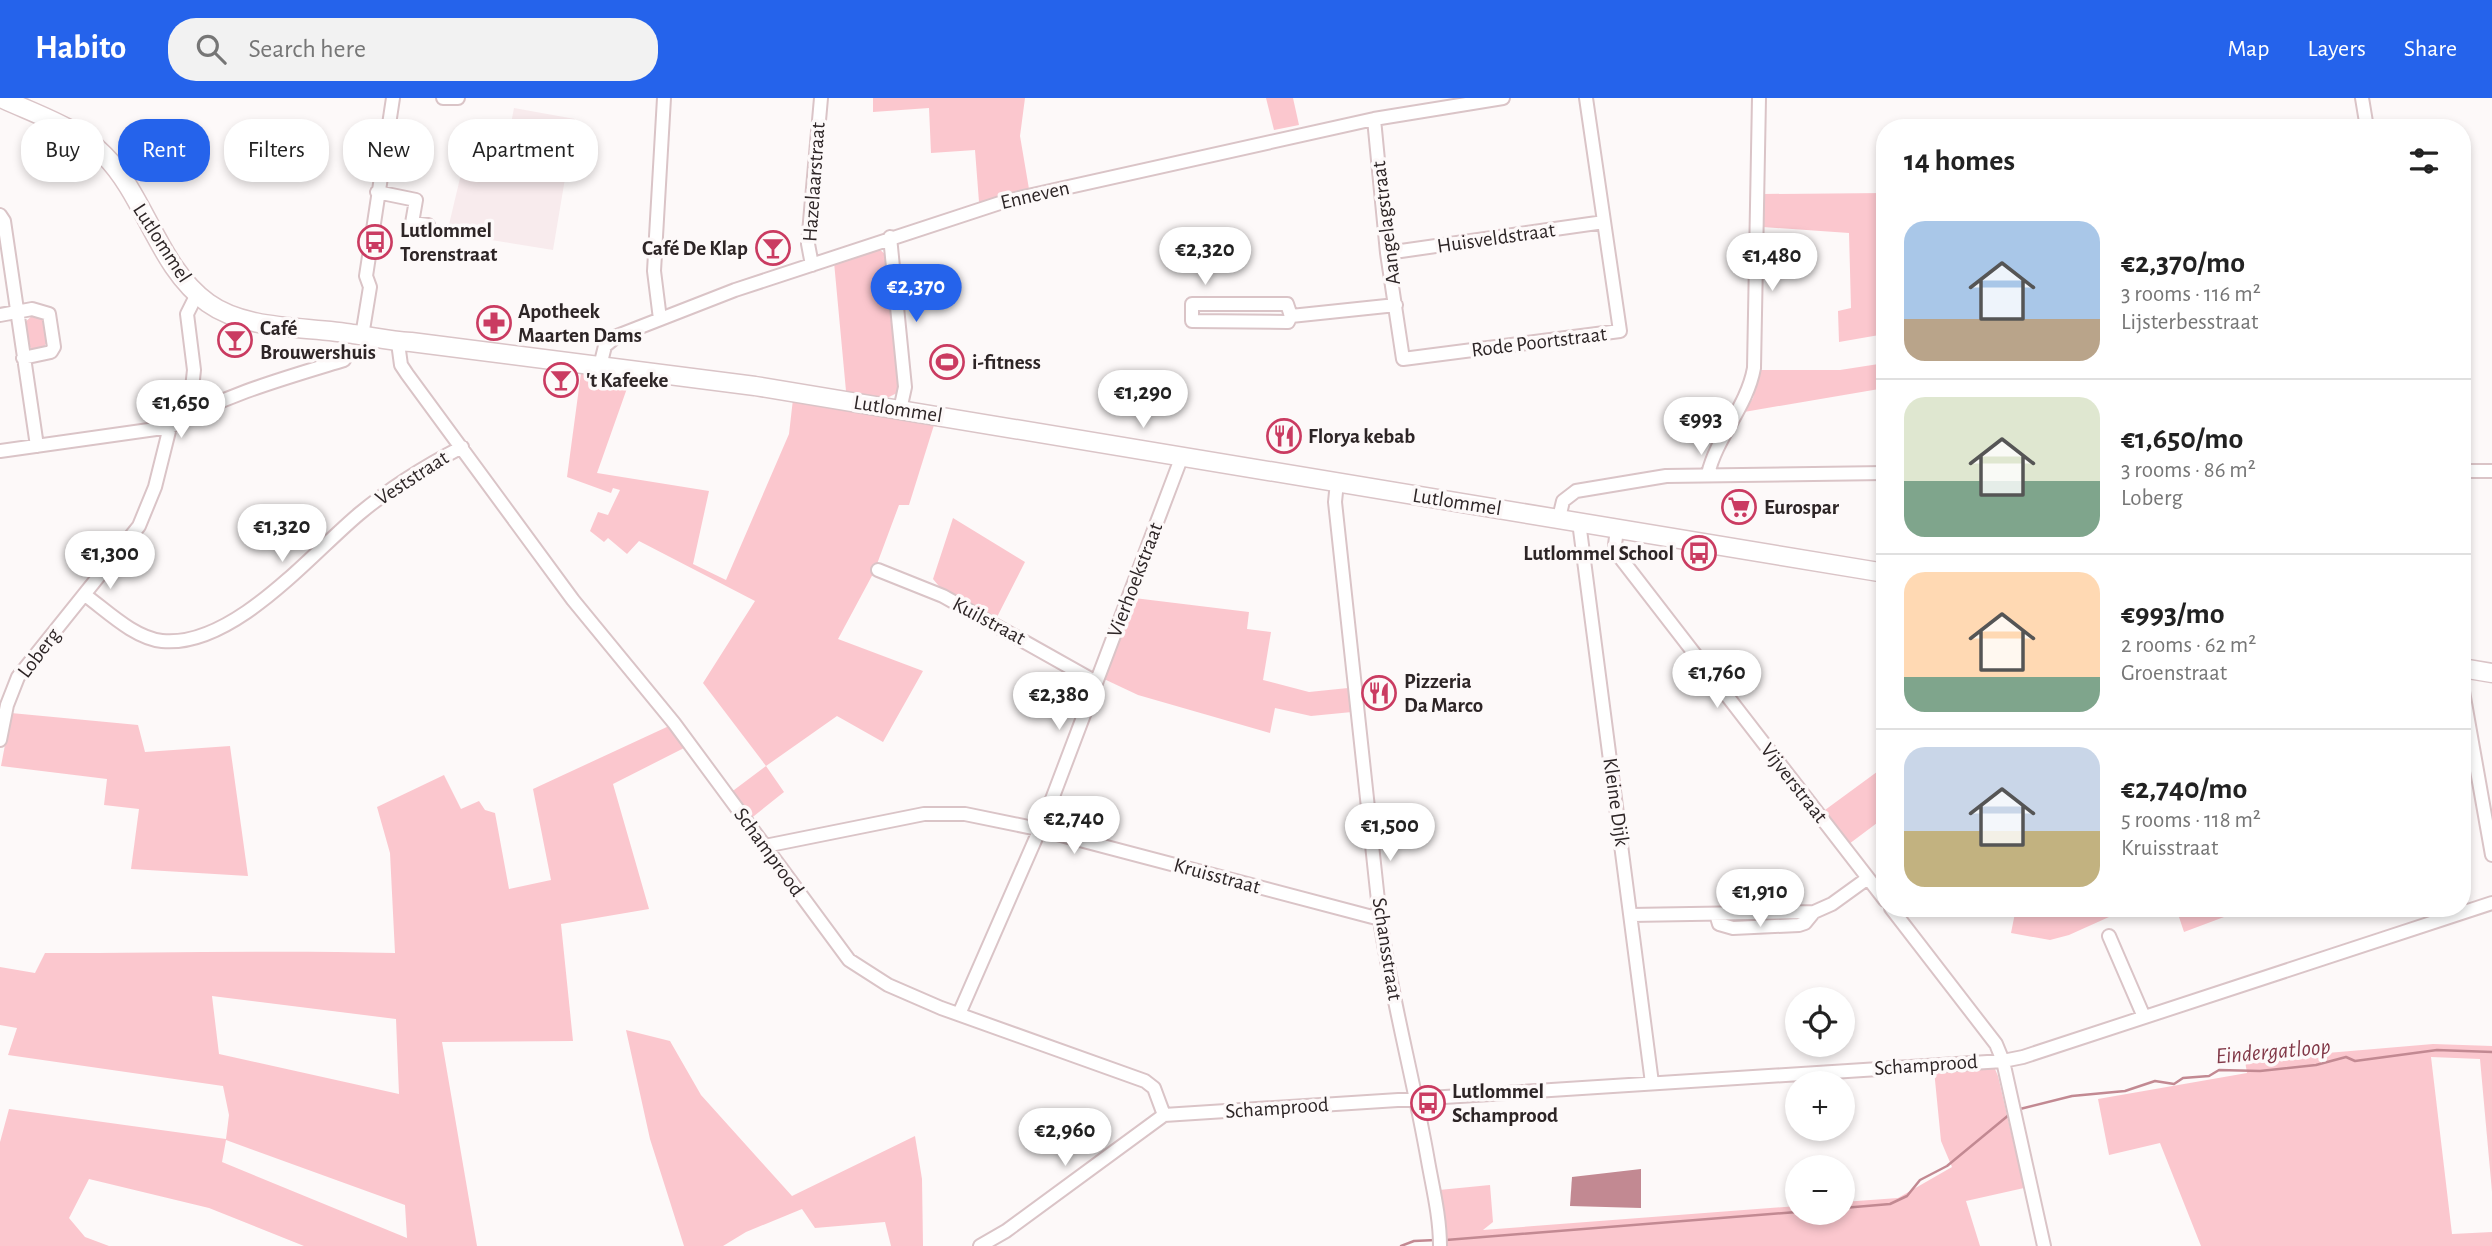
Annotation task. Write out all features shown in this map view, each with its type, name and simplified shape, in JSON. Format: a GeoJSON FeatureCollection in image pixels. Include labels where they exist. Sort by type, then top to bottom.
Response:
{"type":"FeatureCollection","features":[{"type":"Feature","properties":{"kind":"main road","name":"Lutlommel"},"geometry":{"type":"LineString","coordinates":[[1,98],[77,134],[106,157],[180,274],[197,294],[224,312],[239,317],[398,343],[755,386],[1876,572]]}},
{"type":"Feature","properties":{"kind":"main road"},"geometry":{"type":"LineString","coordinates":[[2471,670],[2492,673]]}},
{"type":"Feature","properties":{"kind":"street"},"geometry":{"type":"LineString","coordinates":[[362,336],[370,287],[366,276],[393,98]]}},
{"type":"Feature","properties":{"kind":"street"},"geometry":{"type":"LineString","coordinates":[[443,98],[458,98]]}},
{"type":"Feature","properties":{"kind":"street"},"geometry":{"type":"LineString","coordinates":[[660,319],[654,280],[663,98]]}},
{"type":"Feature","properties":{"kind":"street","name":"Hazelaarstraat"},"geometry":{"type":"LineString","coordinates":[[812,265],[808,244],[821,98]]}},
{"type":"Feature","properties":{"kind":"street","name":"Enneven"},"geometry":{"type":"LineString","coordinates":[[600,366],[610,341],[660,319],[890,237],[1006,201],[1374,119],[1503,98]]}},
{"type":"Feature","properties":{"kind":"street","name":"Rode Poortstraat"},"geometry":{"type":"LineString","coordinates":[[1396,305],[1403,359],[1620,331],[1586,98]]}},
{"type":"Feature","properties":{"kind":"street"},"geometry":{"type":"LineString","coordinates":[[1709,474],[1712,461],[1750,391],[1754,368],[1759,98]]}},
{"type":"Feature","properties":{"kind":"street"},"geometry":{"type":"LineString","coordinates":[[2362,98],[2366,119]]}},
{"type":"Feature","properties":{"kind":"street","name":"Aangelagstraat"},"geometry":{"type":"LineString","coordinates":[[1291,316],[1396,305],[1387,253],[1374,119]]}},
{"type":"Feature","properties":{"kind":"street"},"geometry":{"type":"LineString","coordinates":[[377,192],[416,200],[412,223],[428,225]]}},
{"type":"Feature","properties":{"kind":"street"},"geometry":{"type":"LineString","coordinates":[[0,215],[4,222],[37,446]]}},
{"type":"Feature","properties":{"kind":"street","name":"Huisveldstraat"},"geometry":{"type":"LineString","coordinates":[[1387,253],[1604,222]]}},
{"type":"Feature","properties":{"kind":"street"},"geometry":{"type":"LineString","coordinates":[[890,237],[905,387],[900,410]]}},
{"type":"Feature","properties":{"kind":"street"},"geometry":{"type":"LineString","coordinates":[[189,415],[194,370],[187,314],[197,294]]}},
{"type":"Feature","properties":{"kind":"street","name":"Aangelagstraat"},"geometry":{"type":"LineString","coordinates":[[1192,304],[1287,304],[1291,316],[1288,322],[1192,321],[1192,304]]}},
{"type":"Feature","properties":{"kind":"street"},"geometry":{"type":"LineString","coordinates":[[0,315],[38,309],[49,314],[54,346],[51,352],[23,358]]}},
{"type":"Feature","properties":{"kind":"street","name":"Schamprood"},"geometry":{"type":"LineString","coordinates":[[398,343],[401,365],[573,600],[674,723],[849,960],[888,985],[959,1014],[1144,1081],[1154,1088],[1164,1115],[2023,1057],[2449,917]]}},
{"type":"Feature","properties":{"kind":"street"},"geometry":{"type":"LineString","coordinates":[[0,451],[170,427],[189,415],[250,390],[344,360]]}},
{"type":"Feature","properties":{"kind":"street","name":"Loberg"},"geometry":{"type":"LineString","coordinates":[[0,740],[7,705],[18,677],[129,541],[143,517],[155,488],[170,427]]}},
{"type":"Feature","properties":{"kind":"street","name":"Veststraat"},"geometry":{"type":"LineString","coordinates":[[85,595],[148,638],[174,641],[208,632],[278,590],[375,502],[461,446]]}},
{"type":"Feature","properties":{"kind":"street","name":"Vierhoekstraat"},"geometry":{"type":"LineString","coordinates":[[959,1014],[1038,830],[1182,456]]}},
{"type":"Feature","properties":{"kind":"street"},"geometry":{"type":"LineString","coordinates":[[2471,471],[2492,471]]}},
{"type":"Feature","properties":{"kind":"street"},"geometry":{"type":"LineString","coordinates":[[1559,519],[1563,501],[1576,491],[1666,475],[1876,473]]}},
{"type":"Feature","properties":{"kind":"street","name":"Schansstraat"},"geometry":{"type":"LineString","coordinates":[[1337,482],[1335,502],[1380,919],[1387,970],[1418,1099],[1440,1242]]}},
{"type":"Feature","properties":{"kind":"street","name":"Kleine Dijk"},"geometry":{"type":"LineString","coordinates":[[1580,522],[1651,1083]]}},
{"type":"Feature","properties":{"kind":"street","name":"Vijverstraat"},"geometry":{"type":"LineString","coordinates":[[1617,529],[1615,545],[1619,556],[1876,888]]}},
{"type":"Feature","properties":{"kind":"street","name":"Kuilstraat"},"geometry":{"type":"LineString","coordinates":[[878,570],[967,608],[1096,682]]}},
{"type":"Feature","properties":{"kind":"street"},"geometry":{"type":"LineString","coordinates":[[2471,737],[2492,855]]}},
{"type":"Feature","properties":{"kind":"street","name":"Kruisstraat"},"geometry":{"type":"LineString","coordinates":[[765,846],[944,812],[1038,830],[1380,919]]}},
{"type":"Feature","properties":{"kind":"street"},"geometry":{"type":"LineString","coordinates":[[1631,915],[1814,912],[1832,904],[1868,878]]}},
{"type":"Feature","properties":{"kind":"street","name":"Schamprood"},"geometry":{"type":"LineString","coordinates":[[2471,910],[2492,903]]}},
{"type":"Feature","properties":{"kind":"street"},"geometry":{"type":"LineString","coordinates":[[1898,917],[1996,1044],[2003,1060],[2044,1246]]}},
{"type":"Feature","properties":{"kind":"street"},"geometry":{"type":"LineString","coordinates":[[2109,936],[2144,1017]]}},
{"type":"Feature","properties":{"kind":"street"},"geometry":{"type":"LineString","coordinates":[[980,1246],[1006,1231],[1164,1115]]}},
{"type":"Feature","properties":{"kind":"shaded area"},"geometry":{"type":"Polygon","coordinates":[[[873,98],[1025,98],[1020,136],[1029,189],[979,202],[975,150],[931,153],[929,108],[873,112],[873,98]]]}},
{"type":"Feature","properties":{"kind":"shaded area"},"geometry":{"type":"Polygon","coordinates":[[[1266,98],[1293,98],[1299,125],[1274,130],[1266,98]]]}},
{"type":"Feature","properties":{"kind":"shaded area"},"geometry":{"type":"Polygon","coordinates":[[[514,108],[575,119],[512,119],[514,108]]]}},
{"type":"Feature","properties":{"kind":"shaded area"},"geometry":{"type":"Polygon","coordinates":[[[459,182],[564,182],[553,250],[447,233],[459,182]]]}},
{"type":"Feature","properties":{"kind":"shaded area"},"geometry":{"type":"Polygon","coordinates":[[[1876,193],[1876,336],[1839,342],[1838,311],[1851,308],[1849,233],[1763,227],[1763,194],[1876,193]]]}},
{"type":"Feature","properties":{"kind":"shaded area"},"geometry":{"type":"Polygon","coordinates":[[[877,247],[887,256],[899,386],[897,393],[885,399],[846,391],[834,262],[877,247]]]}},
{"type":"Feature","properties":{"kind":"shaded area"},"geometry":{"type":"Polygon","coordinates":[[[34,314],[45,318],[48,340],[43,349],[34,351],[27,344],[23,324],[34,314]]]}},
{"type":"Feature","properties":{"kind":"shaded area"},"geometry":{"type":"Polygon","coordinates":[[[1876,364],[1876,390],[1744,412],[1753,398],[1759,370],[1840,370],[1876,364]]]}},
{"type":"Feature","properties":{"kind":"shaded area"},"geometry":{"type":"Polygon","coordinates":[[[581,373],[631,377],[597,473],[709,491],[693,564],[726,580],[789,434],[793,399],[934,425],[909,505],[899,505],[874,572],[838,639],[923,671],[883,742],[837,716],[766,766],[703,683],[755,601],[639,541],[627,554],[608,538],[604,542],[590,531],[598,512],[608,515],[620,490],[613,488],[611,493],[567,477],[581,373]]]}},
{"type":"Feature","properties":{"kind":"shaded area"},"geometry":{"type":"Polygon","coordinates":[[[953,518],[1025,562],[996,619],[943,591],[933,579],[953,518]]]}},
{"type":"Feature","properties":{"kind":"shaded area"},"geometry":{"type":"Polygon","coordinates":[[[1134,598],[1249,612],[1247,629],[1271,632],[1263,680],[1309,692],[1348,688],[1352,712],[1311,716],[1275,708],[1270,733],[1138,695],[1104,679],[1134,598]]]}},
{"type":"Feature","properties":{"kind":"shaded area"},"geometry":{"type":"Polygon","coordinates":[[[11,713],[138,725],[145,752],[230,746],[248,876],[131,869],[139,809],[104,805],[107,779],[1,766],[11,713]]]}},
{"type":"Feature","properties":{"kind":"shaded area"},"geometry":{"type":"Polygon","coordinates":[[[669,726],[686,747],[613,784],[649,909],[561,924],[573,1041],[442,1042],[477,1246],[304,1246],[209,1208],[89,1179],[69,1218],[85,1237],[109,1246],[0,1246],[0,1142],[9,1109],[226,1139],[229,1115],[223,1086],[8,1055],[17,1028],[0,1025],[0,967],[35,973],[45,953],[395,953],[390,853],[377,807],[444,775],[461,809],[479,801],[485,810],[495,813],[509,889],[551,880],[533,789],[669,726]],[[212,996],[219,1054],[399,1094],[396,1019],[212,996]],[[226,1140],[222,1162],[407,1238],[405,1205],[226,1140]]]}},
{"type":"Feature","properties":{"kind":"shaded area"},"geometry":{"type":"Polygon","coordinates":[[[766,766],[784,792],[749,820],[730,793],[766,766]]]}},
{"type":"Feature","properties":{"kind":"shaded area"},"geometry":{"type":"Polygon","coordinates":[[[1876,773],[1876,824],[1849,844],[1825,810],[1876,773]]]}},
{"type":"Feature","properties":{"kind":"shaded area"},"geometry":{"type":"Polygon","coordinates":[[[2014,917],[2109,917],[2069,935],[2050,940],[2011,933],[2014,917]]]}},
{"type":"Feature","properties":{"kind":"shaded area"},"geometry":{"type":"Polygon","coordinates":[[[2179,917],[2224,917],[2184,932],[2179,917]]]}},
{"type":"Feature","properties":{"kind":"shaded area"},"geometry":{"type":"Polygon","coordinates":[[[626,1030],[670,1041],[701,1095],[792,1196],[915,1136],[922,1179],[923,1246],[891,1246],[885,1222],[815,1228],[802,1209],[746,1232],[723,1246],[684,1246],[650,1139],[626,1030]]]}},
{"type":"Feature","properties":{"kind":"shaded area"},"geometry":{"type":"Polygon","coordinates":[[[2433,1044],[2492,1046],[2492,1192],[2480,1059],[2431,1057],[2452,1234],[2492,1232],[2492,1246],[2201,1246],[2160,1143],[2109,1155],[2098,1099],[2247,1073],[2245,1061],[2256,1059],[2433,1044]]]}},
{"type":"Feature","properties":{"kind":"shaded area"},"geometry":{"type":"Polygon","coordinates":[[[1995,1069],[1998,1076],[2024,1188],[1966,1201],[1980,1246],[1444,1246],[1439,1190],[1490,1185],[1493,1222],[1483,1230],[1785,1207],[1785,1225],[1855,1225],[1855,1201],[1898,1198],[1952,1167],[1941,1141],[1934,1070],[1995,1069]]]}},
{"type":"Feature","properties":{"kind":"shaded area"},"geometry":{"type":"Polygon","coordinates":[[[1641,1169],[1641,1208],[1570,1206],[1572,1177],[1641,1169]]]}},
{"type":"Feature","properties":{"kind":"waterway","name":"Eindergatloop"},"geometry":{"type":"LineString","coordinates":[[2020,1109],[2072,1096],[2125,1091],[2155,1081],[2174,1084],[2183,1078],[2209,1076],[2219,1070],[2260,1071],[2316,1065],[2346,1057],[2355,1061],[2437,1050],[2492,1052]]}},
{"type":"Feature","properties":{"kind":"waterway","name":"Eindergatloop"},"geometry":{"type":"LineString","coordinates":[[1855,1207],[1890,1204],[1907,1196],[1920,1180],[1947,1166],[2010,1114]]}},
{"type":"Feature","properties":{"kind":"waterway"},"geometry":{"type":"LineString","coordinates":[[1446,1240],[1785,1213]]}},
{"type":"Feature","properties":{"kind":"waterway"},"geometry":{"type":"LineString","coordinates":[[1401,1246],[1414,1241],[1436,1240]]}},
{"type":"Feature","properties":{"kind":"place","name":"Lutlommel Torenstraat"},"geometry":{"type":"Point","coordinates":[375,242]}},
{"type":"Feature","properties":{"kind":"place","name":"Café De Klap"},"geometry":{"type":"Point","coordinates":[773,248]}},
{"type":"Feature","properties":{"kind":"place","name":"Apotheek Maarten Dams"},"geometry":{"type":"Point","coordinates":[494,323]}},
{"type":"Feature","properties":{"kind":"place","name":"Café Brouwershuis"},"geometry":{"type":"Point","coordinates":[235,340]}},
{"type":"Feature","properties":{"kind":"place","name":"i-fitness"},"geometry":{"type":"Point","coordinates":[947,362]}},
{"type":"Feature","properties":{"kind":"place","name":"'t Kafeeke"},"geometry":{"type":"Point","coordinates":[561,380]}},
{"type":"Feature","properties":{"kind":"place","name":"Florya kebab"},"geometry":{"type":"Point","coordinates":[1284,436]}},
{"type":"Feature","properties":{"kind":"place","name":"Eurospar"},"geometry":{"type":"Point","coordinates":[1739,507]}},
{"type":"Feature","properties":{"kind":"place","name":"Lutlommel School"},"geometry":{"type":"Point","coordinates":[1699,553]}},
{"type":"Feature","properties":{"kind":"place","name":"Pizzeria Da Marco"},"geometry":{"type":"Point","coordinates":[1379,693]}},
{"type":"Feature","properties":{"kind":"place","name":"Lutlommel Schamprood"},"geometry":{"type":"Point","coordinates":[1428,1103]}}]}
